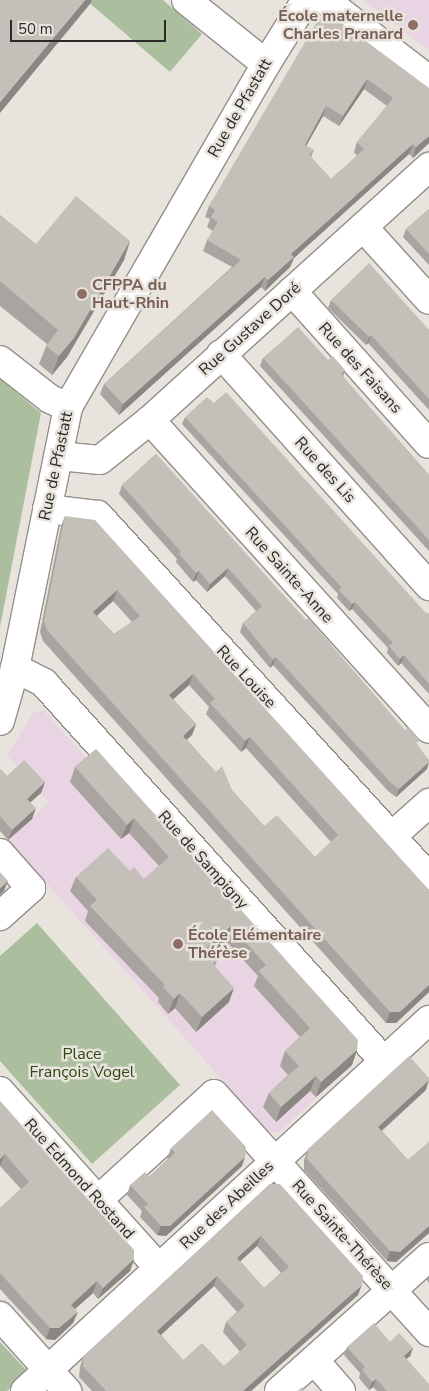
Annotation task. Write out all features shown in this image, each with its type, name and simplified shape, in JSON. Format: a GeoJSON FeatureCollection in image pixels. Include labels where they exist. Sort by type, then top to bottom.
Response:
{"type":"FeatureCollection","features":[{"type":"Feature","properties":{"kind":"street"},"geometry":{"type":"LineString","coordinates":[[186,0],[266,64]]}},
{"type":"Feature","properties":{"kind":"street","name":"Rue de Pfastatt"},"geometry":{"type":"LineString","coordinates":[[0,721],[15,668],[68,407],[266,64],[306,0]]}},
{"type":"Feature","properties":{"kind":"street"},"geometry":{"type":"LineString","coordinates":[[325,0],[429,80]]}},
{"type":"Feature","properties":{"kind":"street","name":"Rue Gustave Doré"},"geometry":{"type":"LineString","coordinates":[[58,456],[100,460],[150,420],[429,167]]}},
{"type":"Feature","properties":{"kind":"street"},"geometry":{"type":"LineString","coordinates":[[363,227],[429,300]]}},
{"type":"Feature","properties":{"kind":"street","name":"Rue des Faisans"},"geometry":{"type":"LineString","coordinates":[[292,291],[429,444]]}},
{"type":"Feature","properties":{"kind":"street","name":"Rue des Lis"},"geometry":{"type":"LineString","coordinates":[[221,354],[429,586]]}},
{"type":"Feature","properties":{"kind":"street"},"geometry":{"type":"LineString","coordinates":[[0,360],[50,399],[68,407]]}},
{"type":"Feature","properties":{"kind":"street","name":"Rue Sainte-Anne"},"geometry":{"type":"LineString","coordinates":[[150,420],[429,729]]}},
{"type":"Feature","properties":{"kind":"street","name":"Rue Louise"},"geometry":{"type":"LineString","coordinates":[[47,509],[98,515],[429,877]]}},
{"type":"Feature","properties":{"kind":"street","name":"Rue de Sampigny"},"geometry":{"type":"LineString","coordinates":[[15,668],[44,683],[384,1061]]}},
{"type":"Feature","properties":{"kind":"street"},"geometry":{"type":"LineString","coordinates":[[392,836],[429,803]]}},
{"type":"Feature","properties":{"kind":"street"},"geometry":{"type":"LineString","coordinates":[[0,853],[31,888],[0,916]]}},
{"type":"Feature","properties":{"kind":"street","name":"Rue des Abeilles"},"geometry":{"type":"LineString","coordinates":[[25,1391],[429,1020]]}},
{"type":"Feature","properties":{"kind":"street","name":"Rue Edmond Rostand"},"geometry":{"type":"LineString","coordinates":[[0,1091],[159,1268]]}},
{"type":"Feature","properties":{"kind":"street","name":"Rue Sainte-Thérèse"},"geometry":{"type":"LineString","coordinates":[[98,1200],[214,1094],[429,1332]]}},
{"type":"Feature","properties":{"kind":"street"},"geometry":{"type":"LineString","coordinates":[[279,1391],[429,1257]]}},
{"type":"Feature","properties":{"kind":"street"},"geometry":{"type":"LineString","coordinates":[[0,1316],[67,1391]]}},
{"type":"Feature","properties":{"kind":"street"},"geometry":{"type":"LineString","coordinates":[[314,1360],[342,1391]]}},
{"type":"Feature","properties":{"kind":"shaded area","name":"École maternelle Charles Pranard"},"geometry":{"type":"Polygon","coordinates":[[[363,0],[429,0],[429,50],[363,0]]]}},
{"type":"Feature","properties":{"kind":"shaded area","name":"École Elémentaire Thérèse"},"geometry":{"type":"Polygon","coordinates":[[[44,711],[352,1055],[352,1065],[279,1132],[269,1132],[8,840],[49,802],[7,755],[34,712],[44,711]]]}},
{"type":"Feature","properties":{"kind":"green space"},"geometry":{"type":"Polygon","coordinates":[[[86,0],[163,0],[202,34],[170,72],[86,0]]]}},
{"type":"Feature","properties":{"kind":"green space"},"geometry":{"type":"Polygon","coordinates":[[[0,379],[41,413],[0,627],[0,379]]]}},
{"type":"Feature","properties":{"kind":"green space","name":"Place François Vogel"},"geometry":{"type":"Polygon","coordinates":[[[37,923],[180,1085],[92,1164],[0,1061],[0,956],[37,923]]]}},
{"type":"Feature","properties":{"kind":"green space"},"geometry":{"type":"Polygon","coordinates":[[[0,1342],[28,1372],[7,1391],[0,1391],[0,1342]]]}},
{"type":"Feature","properties":{"kind":"building"},"geometry":{"type":"Polygon","coordinates":[[[0,0],[85,0],[0,102],[0,0]]]}},
{"type":"Feature","properties":{"kind":"building"},"geometry":{"type":"Polygon","coordinates":[[[332,16],[429,88],[429,136],[416,147],[413,144],[291,254],[294,257],[268,280],[265,277],[123,404],[104,384],[241,260],[207,240],[218,222],[211,217],[215,210],[209,206],[318,20],[332,16]],[[367,79],[343,116],[326,106],[305,145],[314,150],[309,155],[331,179],[364,149],[357,142],[393,98],[367,79]]]}},
{"type":"Feature","properties":{"kind":"building"},"geometry":{"type":"Polygon","coordinates":[[[76,196],[130,241],[74,338],[59,356],[46,346],[58,330],[0,281],[0,215],[36,244],[76,196]]]}},
{"type":"Feature","properties":{"kind":"building"},"geometry":{"type":"Polygon","coordinates":[[[429,209],[429,254],[406,229],[429,209]]]}},
{"type":"Feature","properties":{"kind":"building"},"geometry":{"type":"Polygon","coordinates":[[[369,263],[429,330],[429,399],[371,335],[369,337],[331,300],[369,263]]]}},
{"type":"Feature","properties":{"kind":"building"},"geometry":{"type":"Polygon","coordinates":[[[298,327],[328,360],[333,356],[345,370],[341,374],[429,475],[429,540],[263,358],[298,327]]]}},
{"type":"Feature","properties":{"kind":"building"},"geometry":{"type":"Polygon","coordinates":[[[226,392],[426,613],[429,613],[429,684],[404,655],[400,659],[389,646],[393,643],[355,602],[352,604],[339,590],[342,588],[185,417],[207,397],[214,403],[226,392]]]}},
{"type":"Feature","properties":{"kind":"building"},"geometry":{"type":"Polygon","coordinates":[[[156,454],[306,620],[308,618],[405,730],[408,727],[420,740],[416,743],[429,762],[399,789],[391,783],[276,657],[273,660],[243,623],[262,606],[228,568],[210,584],[199,571],[196,573],[179,554],[181,552],[122,485],[156,454]]]}},
{"type":"Feature","properties":{"kind":"building"},"geometry":{"type":"Polygon","coordinates":[[[65,516],[95,520],[429,890],[429,985],[400,1012],[390,1012],[47,630],[44,621],[65,516]],[[117,590],[93,612],[114,634],[140,616],[117,590]],[[193,674],[169,695],[196,724],[183,736],[216,772],[222,766],[232,790],[264,826],[277,815],[315,857],[338,835],[250,737],[245,741],[210,703],[215,699],[193,674]]]}},
{"type":"Feature","properties":{"kind":"building"},"geometry":{"type":"Polygon","coordinates":[[[96,749],[358,1040],[357,1050],[321,1082],[316,1076],[281,1107],[269,1093],[299,1066],[285,1051],[310,1028],[259,971],[266,965],[231,926],[207,948],[217,960],[213,964],[234,988],[202,1017],[180,993],[174,999],[163,987],[165,985],[90,906],[97,900],[76,877],[108,848],[130,871],[134,867],[144,879],[169,857],[134,818],[127,825],[75,767],[96,749]]]}},
{"type":"Feature","properties":{"kind":"building"},"geometry":{"type":"Polygon","coordinates":[[[24,760],[45,782],[27,799],[36,808],[12,830],[0,816],[0,769],[7,776],[24,760]]]}},
{"type":"Feature","properties":{"kind":"building"},"geometry":{"type":"Polygon","coordinates":[[[0,872],[8,881],[0,888],[0,872]]]}},
{"type":"Feature","properties":{"kind":"building"},"geometry":{"type":"Polygon","coordinates":[[[409,1056],[429,1080],[378,1127],[408,1160],[429,1142],[429,1226],[400,1252],[390,1251],[307,1159],[308,1149],[409,1056]]]}},
{"type":"Feature","properties":{"kind":"building"},"geometry":{"type":"Polygon","coordinates":[[[0,1101],[134,1250],[134,1259],[103,1288],[97,1281],[71,1305],[78,1312],[59,1328],[50,1328],[0,1273],[0,1208],[29,1182],[5,1154],[0,1159],[0,1101]]]}},
{"type":"Feature","properties":{"kind":"building"},"geometry":{"type":"Polygon","coordinates":[[[212,1110],[246,1147],[245,1157],[170,1226],[161,1226],[144,1207],[148,1204],[130,1185],[145,1172],[149,1177],[175,1153],[171,1148],[212,1110]]]}},
{"type":"Feature","properties":{"kind":"building"},"geometry":{"type":"Polygon","coordinates":[[[270,1184],[280,1184],[363,1276],[362,1285],[243,1391],[106,1391],[83,1366],[83,1357],[270,1184]],[[261,1236],[237,1258],[264,1288],[289,1267],[261,1236]],[[217,1276],[157,1331],[183,1360],[202,1343],[224,1366],[247,1345],[226,1322],[245,1306],[217,1276]]]}},
{"type":"Feature","properties":{"kind":"building"},"geometry":{"type":"Polygon","coordinates":[[[374,1323],[390,1342],[399,1333],[413,1348],[404,1356],[429,1384],[429,1391],[387,1391],[376,1379],[372,1382],[362,1370],[365,1367],[347,1347],[374,1323]]]}},
{"type":"Feature","properties":{"kind":"place","name":"École maternelle Charles Pranard"},"geometry":{"type":"Point","coordinates":[413,25]}},
{"type":"Feature","properties":{"kind":"place","name":"CFPPA du Haut-Rhin"},"geometry":{"type":"Point","coordinates":[82,294]}},
{"type":"Feature","properties":{"kind":"place","name":"École Elémentaire Thérèse"},"geometry":{"type":"Point","coordinates":[178,944]}}]}
